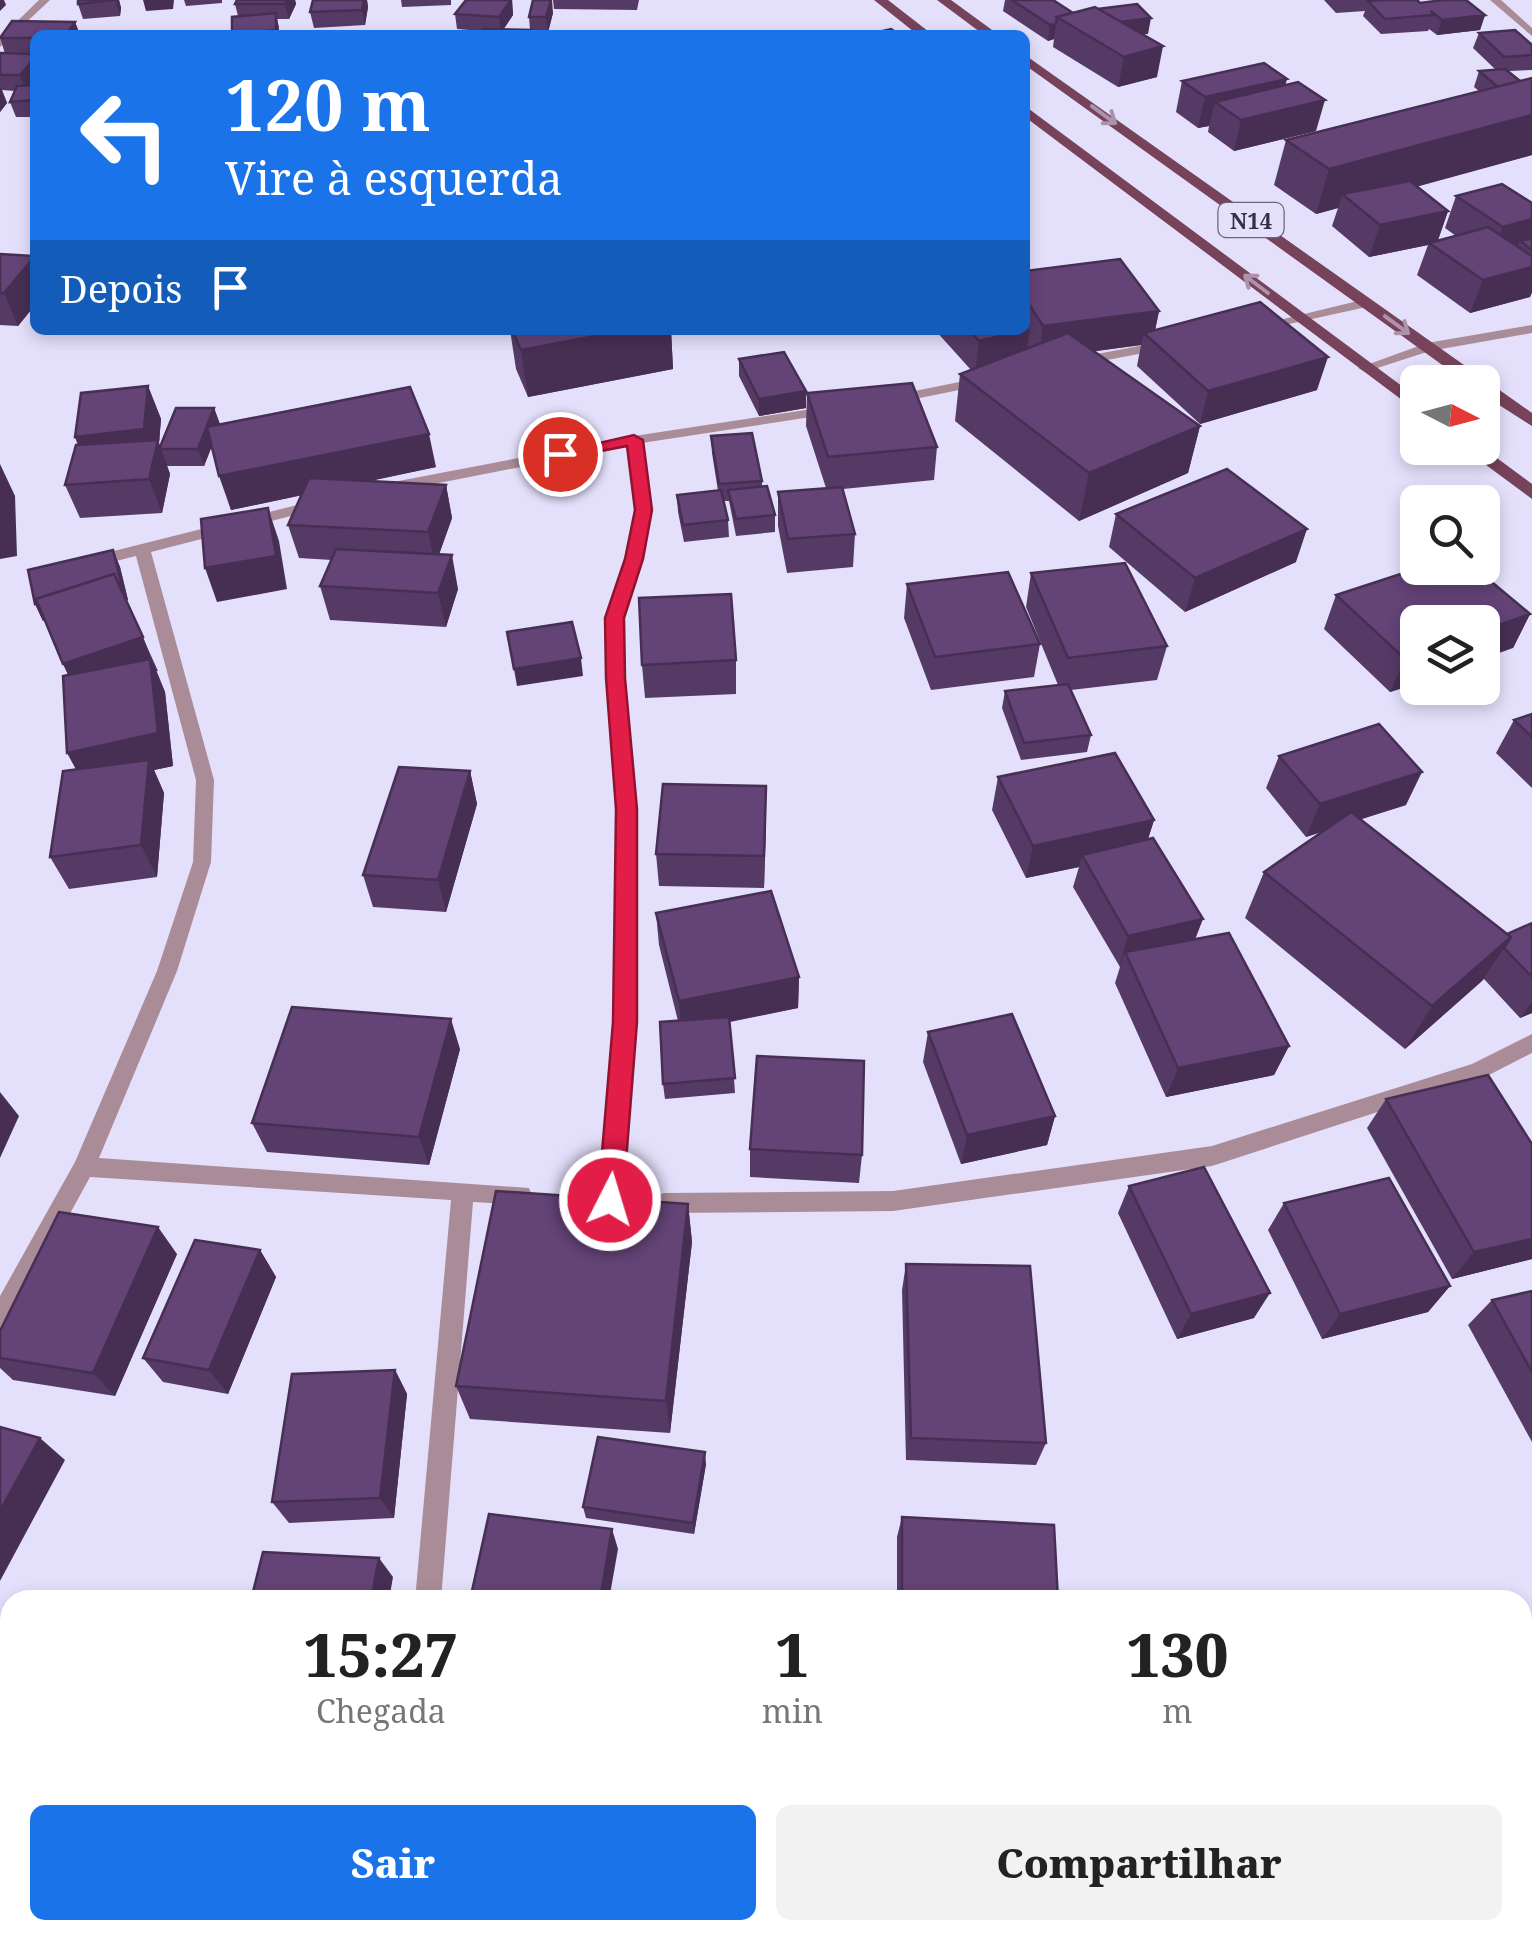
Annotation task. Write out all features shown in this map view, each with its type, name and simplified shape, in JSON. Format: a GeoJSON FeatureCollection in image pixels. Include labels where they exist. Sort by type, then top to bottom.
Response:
{"type":"FeatureCollection","features":[{"type":"Feature","properties":{"kind":"main road"},"geometry":{"type":"LineString","coordinates":[[880,0],[919,30]]}},
{"type":"Feature","properties":{"kind":"main road"},"geometry":{"type":"LineString","coordinates":[[943,0],[985,30]]}},
{"type":"Feature","properties":{"kind":"main road","name":"N14"},"geometry":{"type":"LineString","coordinates":[[1030,62],[1454,365]]}},
{"type":"Feature","properties":{"kind":"main road","name":"N14"},"geometry":{"type":"LineString","coordinates":[[1030,114],[1400,394]]}},
{"type":"Feature","properties":{"kind":"main road","name":"N14"},"geometry":{"type":"LineString","coordinates":[[1500,399],[1532,422]]}},
{"type":"Feature","properties":{"kind":"main road"},"geometry":{"type":"LineString","coordinates":[[1495,465],[1532,492]]}},
{"type":"Feature","properties":{"kind":"street"},"geometry":{"type":"LineString","coordinates":[[0,44],[45,0]]}},
{"type":"Feature","properties":{"kind":"street"},"geometry":{"type":"LineString","coordinates":[[1496,0],[1532,33]]}},
{"type":"Feature","properties":{"kind":"street"},"geometry":{"type":"LineString","coordinates":[[1244,330],[1366,303]]}},
{"type":"Feature","properties":{"kind":"street"},"geometry":{"type":"LineString","coordinates":[[1365,368],[1427,346],[1532,330]]}},
{"type":"Feature","properties":{"kind":"street"},"geometry":{"type":"LineString","coordinates":[[1053,367],[1186,341]]}},
{"type":"Feature","properties":{"kind":"street"},"geometry":{"type":"LineString","coordinates":[[874,402],[997,378]]}},
{"type":"Feature","properties":{"kind":"street"},"geometry":{"type":"LineString","coordinates":[[374,490],[634,440],[857,406]]}},
{"type":"Feature","properties":{"kind":"street"},"geometry":{"type":"LineString","coordinates":[[634,440],[644,510],[634,559],[614,618],[626,867],[620,1201],[702,1206],[893,1201],[1212,1156],[1482,1079],[1532,1042]]}},
{"type":"Feature","properties":{"kind":"street"},"geometry":{"type":"LineString","coordinates":[[69,568],[335,500]]}},
{"type":"Feature","properties":{"kind":"street"},"geometry":{"type":"LineString","coordinates":[[0,1319],[84,1166],[167,971],[202,862],[206,780],[142,549]]}},
{"type":"Feature","properties":{"kind":"street"},"geometry":{"type":"LineString","coordinates":[[84,1166],[537,1196]]}},
{"type":"Feature","properties":{"kind":"street"},"geometry":{"type":"LineString","coordinates":[[429,1590],[464,1192]]}},
{"type":"Feature","properties":{"kind":"building"},"geometry":{"type":"Polygon","coordinates":[[[78,0],[115,0],[78,4],[78,0]]]}},
{"type":"Feature","properties":{"kind":"building"},"geometry":{"type":"Polygon","coordinates":[[[237,0],[287,0],[285,4],[235,4],[237,0]]]}},
{"type":"Feature","properties":{"kind":"building"},"geometry":{"type":"Polygon","coordinates":[[[313,0],[364,0],[362,10],[310,12],[313,0]]]}},
{"type":"Feature","properties":{"kind":"building"},"geometry":{"type":"Polygon","coordinates":[[[466,0],[511,0],[499,17],[455,14],[466,0]]]}},
{"type":"Feature","properties":{"kind":"building"},"geometry":{"type":"Polygon","coordinates":[[[533,0],[551,0],[546,17],[529,17],[533,0]]]}},
{"type":"Feature","properties":{"kind":"building"},"geometry":{"type":"Polygon","coordinates":[[[1012,0],[1053,0],[1073,13],[1057,17],[1056,24],[1050,25],[1012,0]]]}},
{"type":"Feature","properties":{"kind":"building"},"geometry":{"type":"Polygon","coordinates":[[[1466,0],[1485,15],[1442,20],[1431,11],[1433,15],[1385,19],[1368,1],[1466,0]]]}},
{"type":"Feature","properties":{"kind":"building"},"geometry":{"type":"Polygon","coordinates":[[[1137,4],[1151,18],[1120,22],[1097,9],[1137,4]]]}},
{"type":"Feature","properties":{"kind":"building"},"geometry":{"type":"Polygon","coordinates":[[[1095,7],[1163,46],[1124,57],[1057,17],[1095,7]]]}},
{"type":"Feature","properties":{"kind":"building"},"geometry":{"type":"Polygon","coordinates":[[[276,13],[276,30],[232,30],[232,17],[276,13]]]}},
{"type":"Feature","properties":{"kind":"building"},"geometry":{"type":"Polygon","coordinates":[[[12,21],[75,22],[69,30],[30,30],[30,38],[0,38],[12,21]]]}},
{"type":"Feature","properties":{"kind":"building"},"geometry":{"type":"Polygon","coordinates":[[[1515,30],[1532,45],[1532,55],[1504,57],[1479,33],[1515,30]]]}},
{"type":"Feature","properties":{"kind":"building"},"geometry":{"type":"Polygon","coordinates":[[[0,53],[30,54],[30,64],[20,75],[0,75],[0,53]]]}},
{"type":"Feature","properties":{"kind":"building"},"geometry":{"type":"Polygon","coordinates":[[[1264,63],[1287,79],[1205,97],[1182,81],[1264,63]]]}},
{"type":"Feature","properties":{"kind":"building"},"geometry":{"type":"Polygon","coordinates":[[[1505,69],[1520,81],[1498,87],[1479,71],[1505,69]]]}},
{"type":"Feature","properties":{"kind":"building"},"geometry":{"type":"Polygon","coordinates":[[[1532,78],[1532,115],[1329,169],[1286,140],[1532,78]]]}},
{"type":"Feature","properties":{"kind":"building"},"geometry":{"type":"Polygon","coordinates":[[[1298,82],[1325,100],[1241,120],[1215,102],[1298,82]]]}},
{"type":"Feature","properties":{"kind":"building"},"geometry":{"type":"Polygon","coordinates":[[[30,85],[30,100],[10,102],[17,86],[30,85]]]}},
{"type":"Feature","properties":{"kind":"building"},"geometry":{"type":"Polygon","coordinates":[[[1410,181],[1448,211],[1380,225],[1342,194],[1410,181]]]}},
{"type":"Feature","properties":{"kind":"building"},"geometry":{"type":"Polygon","coordinates":[[[1502,184],[1532,203],[1532,219],[1503,227],[1456,196],[1502,184]]]}},
{"type":"Feature","properties":{"kind":"building"},"geometry":{"type":"Polygon","coordinates":[[[1488,227],[1532,256],[1532,267],[1483,280],[1429,243],[1488,227]]]}},
{"type":"Feature","properties":{"kind":"building"},"geometry":{"type":"Polygon","coordinates":[[[1532,239],[1532,251],[1520,240],[1532,239]]]}},
{"type":"Feature","properties":{"kind":"building"},"geometry":{"type":"Polygon","coordinates":[[[0,254],[30,256],[30,262],[0,293],[0,254]]]}},
{"type":"Feature","properties":{"kind":"building"},"geometry":{"type":"Polygon","coordinates":[[[1120,259],[1159,311],[1043,326],[1030,306],[1030,270],[1120,259]]]}},
{"type":"Feature","properties":{"kind":"building"},"geometry":{"type":"Polygon","coordinates":[[[1260,302],[1328,357],[1208,391],[1144,333],[1260,302]]]}},
{"type":"Feature","properties":{"kind":"building"},"geometry":{"type":"Polygon","coordinates":[[[1068,333],[1200,426],[1089,473],[960,374],[1068,333]]]}},
{"type":"Feature","properties":{"kind":"building"},"geometry":{"type":"Polygon","coordinates":[[[514,335],[600,335],[521,350],[514,335]]]}},
{"type":"Feature","properties":{"kind":"building"},"geometry":{"type":"Polygon","coordinates":[[[974,335],[1004,335],[979,341],[974,335]]]}},
{"type":"Feature","properties":{"kind":"building"},"geometry":{"type":"Polygon","coordinates":[[[784,352],[806,391],[759,399],[739,359],[784,352]]]}},
{"type":"Feature","properties":{"kind":"building"},"geometry":{"type":"Polygon","coordinates":[[[912,383],[937,447],[828,457],[807,393],[912,383]]]}},
{"type":"Feature","properties":{"kind":"building"},"geometry":{"type":"Polygon","coordinates":[[[148,386],[144,429],[75,437],[81,393],[148,386]]]}},
{"type":"Feature","properties":{"kind":"building"},"geometry":{"type":"Polygon","coordinates":[[[410,387],[429,434],[219,476],[207,427],[410,387]]]}},
{"type":"Feature","properties":{"kind":"building"},"geometry":{"type":"Polygon","coordinates":[[[176,408],[214,408],[198,449],[161,449],[176,408]]]}},
{"type":"Feature","properties":{"kind":"building"},"geometry":{"type":"Polygon","coordinates":[[[752,433],[762,481],[719,484],[711,436],[752,433]]]}},
{"type":"Feature","properties":{"kind":"building"},"geometry":{"type":"Polygon","coordinates":[[[158,440],[149,479],[65,485],[76,445],[158,440]]]}},
{"type":"Feature","properties":{"kind":"building"},"geometry":{"type":"Polygon","coordinates":[[[1227,469],[1307,529],[1195,578],[1116,514],[1227,469]]]}},
{"type":"Feature","properties":{"kind":"building"},"geometry":{"type":"Polygon","coordinates":[[[309,478],[446,485],[428,532],[288,525],[309,478]]]}},
{"type":"Feature","properties":{"kind":"building"},"geometry":{"type":"Polygon","coordinates":[[[767,486],[775,515],[736,519],[728,490],[767,486]]]}},
{"type":"Feature","properties":{"kind":"building"},"geometry":{"type":"Polygon","coordinates":[[[842,487],[855,534],[788,539],[778,492],[842,487]]]}},
{"type":"Feature","properties":{"kind":"building"},"geometry":{"type":"Polygon","coordinates":[[[721,490],[728,520],[683,525],[677,495],[721,490]]]}},
{"type":"Feature","properties":{"kind":"building"},"geometry":{"type":"Polygon","coordinates":[[[268,508],[276,556],[205,568],[201,519],[268,508]]]}},
{"type":"Feature","properties":{"kind":"building"},"geometry":{"type":"Polygon","coordinates":[[[336,549],[452,555],[438,593],[320,586],[336,549]]]}},
{"type":"Feature","properties":{"kind":"building"},"geometry":{"type":"Polygon","coordinates":[[[113,550],[121,583],[114,574],[36,599],[35,604],[28,570],[113,550]]]}},
{"type":"Feature","properties":{"kind":"building"},"geometry":{"type":"Polygon","coordinates":[[[1125,563],[1167,646],[1068,658],[1031,573],[1125,563]]]}},
{"type":"Feature","properties":{"kind":"building"},"geometry":{"type":"Polygon","coordinates":[[[1008,572],[1040,644],[935,657],[907,584],[1008,572]]]}},
{"type":"Feature","properties":{"kind":"building"},"geometry":{"type":"Polygon","coordinates":[[[114,574],[143,637],[63,664],[36,599],[114,574]]]}},
{"type":"Feature","properties":{"kind":"building"},"geometry":{"type":"Polygon","coordinates":[[[1400,574],[1400,585],[1495,585],[1530,614],[1500,625],[1500,605],[1400,605],[1400,654],[1336,595],[1400,574]]]}},
{"type":"Feature","properties":{"kind":"building"},"geometry":{"type":"Polygon","coordinates":[[[731,594],[736,660],[642,665],[639,598],[731,594]]]}},
{"type":"Feature","properties":{"kind":"building"},"geometry":{"type":"Polygon","coordinates":[[[572,622],[581,658],[514,669],[507,632],[572,622]]]}},
{"type":"Feature","properties":{"kind":"building"},"geometry":{"type":"Polygon","coordinates":[[[150,659],[158,733],[67,753],[63,676],[150,659]]]}},
{"type":"Feature","properties":{"kind":"building"},"geometry":{"type":"Polygon","coordinates":[[[1068,684],[1091,735],[1024,743],[1005,691],[1068,684]]]}},
{"type":"Feature","properties":{"kind":"building"},"geometry":{"type":"Polygon","coordinates":[[[1532,714],[1532,737],[1514,720],[1532,714]]]}},
{"type":"Feature","properties":{"kind":"building"},"geometry":{"type":"Polygon","coordinates":[[[1379,724],[1422,772],[1320,804],[1279,756],[1379,724]]]}},
{"type":"Feature","properties":{"kind":"building"},"geometry":{"type":"Polygon","coordinates":[[[1115,753],[1154,820],[1033,846],[998,777],[1115,753]]]}},
{"type":"Feature","properties":{"kind":"building"},"geometry":{"type":"Polygon","coordinates":[[[149,760],[141,845],[50,857],[63,771],[149,760]]]}},
{"type":"Feature","properties":{"kind":"building"},"geometry":{"type":"Polygon","coordinates":[[[399,767],[470,771],[438,880],[363,875],[399,767]]]}},
{"type":"Feature","properties":{"kind":"building"},"geometry":{"type":"Polygon","coordinates":[[[663,784],[766,786],[764,856],[656,854],[663,784]]]}},
{"type":"Feature","properties":{"kind":"building"},"geometry":{"type":"Polygon","coordinates":[[[1351,812],[1511,937],[1432,1006],[1264,872],[1351,812]]]}},
{"type":"Feature","properties":{"kind":"building"},"geometry":{"type":"Polygon","coordinates":[[[1153,838],[1203,919],[1128,936],[1082,855],[1153,838]]]}},
{"type":"Feature","properties":{"kind":"building"},"geometry":{"type":"Polygon","coordinates":[[[771,891],[799,977],[679,1001],[656,913],[771,891]]]}},
{"type":"Feature","properties":{"kind":"building"},"geometry":{"type":"Polygon","coordinates":[[[1532,923],[1532,977],[1504,948],[1511,937],[1507,934],[1532,923]]]}},
{"type":"Feature","properties":{"kind":"building"},"geometry":{"type":"Polygon","coordinates":[[[1229,933],[1289,1046],[1178,1068],[1125,952],[1229,933]]]}},
{"type":"Feature","properties":{"kind":"building"},"geometry":{"type":"Polygon","coordinates":[[[292,1007],[451,1019],[419,1137],[252,1123],[292,1007]]]}},
{"type":"Feature","properties":{"kind":"building"},"geometry":{"type":"Polygon","coordinates":[[[1012,1014],[1055,1116],[967,1135],[928,1032],[1012,1014]]]}},
{"type":"Feature","properties":{"kind":"building"},"geometry":{"type":"Polygon","coordinates":[[[729,1017],[735,1078],[663,1084],[660,1022],[729,1017]]]}},
{"type":"Feature","properties":{"kind":"building"},"geometry":{"type":"Polygon","coordinates":[[[757,1056],[864,1061],[862,1155],[750,1149],[757,1056]]]}},
{"type":"Feature","properties":{"kind":"building"},"geometry":{"type":"Polygon","coordinates":[[[1488,1075],[1532,1144],[1532,1239],[1474,1252],[1386,1099],[1488,1075]]]}},
{"type":"Feature","properties":{"kind":"building"},"geometry":{"type":"Polygon","coordinates":[[[1204,1167],[1270,1293],[1191,1314],[1129,1186],[1204,1167]]]}},
{"type":"Feature","properties":{"kind":"building"},"geometry":{"type":"Polygon","coordinates":[[[1389,1178],[1450,1286],[1340,1314],[1284,1203],[1389,1178]]]}},
{"type":"Feature","properties":{"kind":"building"},"geometry":{"type":"Polygon","coordinates":[[[496,1191],[688,1204],[666,1401],[456,1386],[496,1191]]]}},
{"type":"Feature","properties":{"kind":"building"},"geometry":{"type":"Polygon","coordinates":[[[59,1212],[158,1227],[93,1373],[0,1358],[0,1331],[59,1212]]]}},
{"type":"Feature","properties":{"kind":"building"},"geometry":{"type":"Polygon","coordinates":[[[195,1240],[260,1250],[209,1370],[143,1358],[195,1240]]]}},
{"type":"Feature","properties":{"kind":"building"},"geometry":{"type":"Polygon","coordinates":[[[906,1264],[1030,1266],[1046,1443],[911,1438],[906,1264]]]}},
{"type":"Feature","properties":{"kind":"building"},"geometry":{"type":"Polygon","coordinates":[[[1532,1291],[1532,1372],[1492,1300],[1532,1291]]]}},
{"type":"Feature","properties":{"kind":"building"},"geometry":{"type":"Polygon","coordinates":[[[395,1370],[380,1498],[272,1502],[292,1374],[395,1370]]]}},
{"type":"Feature","properties":{"kind":"building"},"geometry":{"type":"Polygon","coordinates":[[[0,1427],[40,1438],[0,1511],[0,1427]]]}},
{"type":"Feature","properties":{"kind":"building"},"geometry":{"type":"Polygon","coordinates":[[[598,1437],[705,1452],[693,1523],[583,1507],[598,1437]]]}},
{"type":"Feature","properties":{"kind":"building"},"geometry":{"type":"Polygon","coordinates":[[[489,1514],[612,1529],[602,1590],[472,1590],[489,1514]]]}},
{"type":"Feature","properties":{"kind":"building"},"geometry":{"type":"Polygon","coordinates":[[[902,1517],[1054,1525],[1057,1590],[902,1590],[902,1517]]]}},
{"type":"Feature","properties":{"kind":"building"},"geometry":{"type":"Polygon","coordinates":[[[263,1552],[379,1558],[373,1590],[254,1590],[263,1552]]]}},
{"type":"Feature","properties":{"kind":"route"},"geometry":{"type":"LineString","coordinates":[[560,454],[634,440],[644,510],[634,559],[614,618],[626,809],[625,1022],[610,1200]]}}]}
